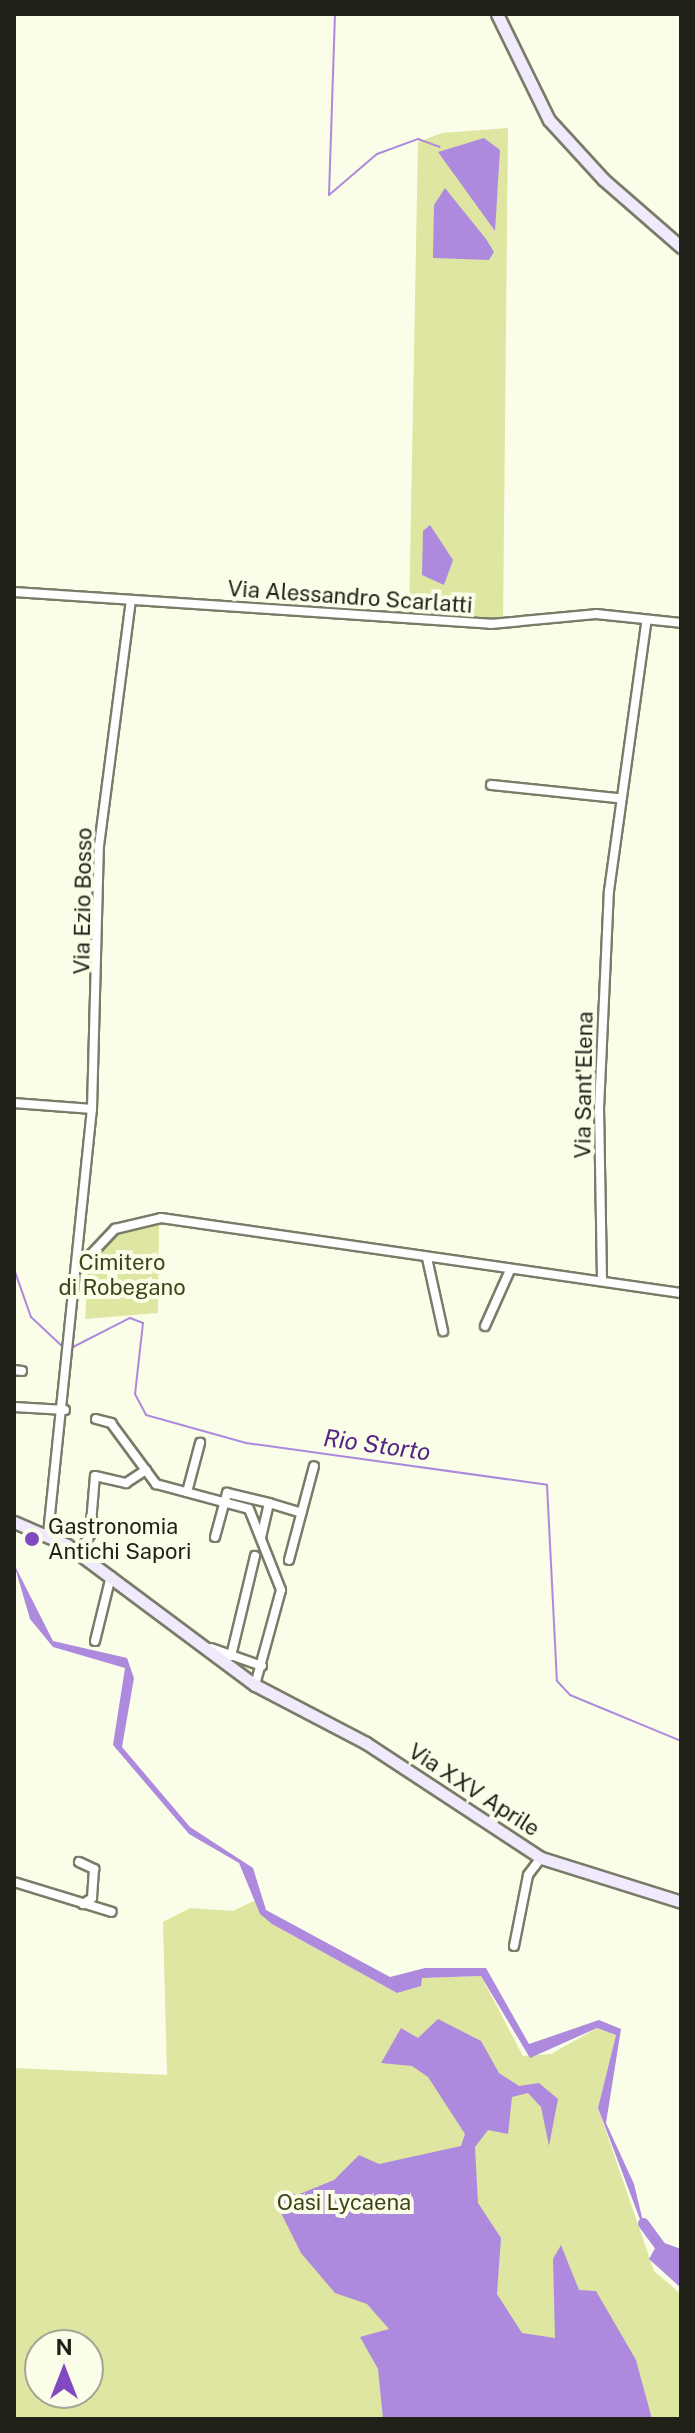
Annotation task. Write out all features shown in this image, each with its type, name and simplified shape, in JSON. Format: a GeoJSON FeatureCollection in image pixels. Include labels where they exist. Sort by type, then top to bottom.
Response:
{"type":"FeatureCollection","features":[{"type":"Feature","properties":{"kind":"main road"},"geometry":{"type":"LineString","coordinates":[[497,14],[549,120],[681,247]]}},
{"type":"Feature","properties":{"kind":"main road","name":"Via XXV Aprile"},"geometry":{"type":"LineString","coordinates":[[14,1522],[48,1534],[79,1553],[255,1685],[366,1743],[541,1858],[681,1902]]}},
{"type":"Feature","properties":{"kind":"street","name":"Via Alessandro Scarlatti"},"geometry":{"type":"LineString","coordinates":[[14,592],[491,624],[596,614],[646,624],[681,623]]}},
{"type":"Feature","properties":{"kind":"street","name":"Via Ezio Bosso"},"geometry":{"type":"LineString","coordinates":[[65,1410],[92,1109],[99,846],[131,600]]}},
{"type":"Feature","properties":{"kind":"street","name":"Via Sant'Elena"},"geometry":{"type":"LineString","coordinates":[[602,1279],[599,1109],[617,798],[646,624]]}},
{"type":"Feature","properties":{"kind":"street"},"geometry":{"type":"LineString","coordinates":[[491,785],[617,798]]}},
{"type":"Feature","properties":{"kind":"street"},"geometry":{"type":"LineString","coordinates":[[14,1103],[92,1109]]}},
{"type":"Feature","properties":{"kind":"street"},"geometry":{"type":"LineString","coordinates":[[77,1269],[115,1229],[161,1218],[510,1270],[602,1279],[681,1293]]}},
{"type":"Feature","properties":{"kind":"street"},"geometry":{"type":"LineString","coordinates":[[427,1258],[443,1331]]}},
{"type":"Feature","properties":{"kind":"street"},"geometry":{"type":"LineString","coordinates":[[485,1326],[510,1270]]}},
{"type":"Feature","properties":{"kind":"street"},"geometry":{"type":"LineString","coordinates":[[14,1407],[65,1410],[48,1534]]}},
{"type":"Feature","properties":{"kind":"street"},"geometry":{"type":"LineString","coordinates":[[96,1419],[111,1423],[156,1484],[249,1509],[281,1590],[255,1685]]}},
{"type":"Feature","properties":{"kind":"street"},"geometry":{"type":"LineString","coordinates":[[187,1492],[200,1443]]}},
{"type":"Feature","properties":{"kind":"street"},"geometry":{"type":"LineString","coordinates":[[289,1560],[314,1466]]}},
{"type":"Feature","properties":{"kind":"street"},"geometry":{"type":"LineString","coordinates":[[79,1553],[90,1535],[95,1476],[126,1483],[146,1470]]}},
{"type":"Feature","properties":{"kind":"street"},"geometry":{"type":"LineString","coordinates":[[215,1537],[227,1493],[301,1513]]}},
{"type":"Feature","properties":{"kind":"street"},"geometry":{"type":"LineString","coordinates":[[261,1539],[269,1503]]}},
{"type":"Feature","properties":{"kind":"street"},"geometry":{"type":"LineString","coordinates":[[231,1656],[255,1556]]}},
{"type":"Feature","properties":{"kind":"street"},"geometry":{"type":"LineString","coordinates":[[95,1641],[111,1575]]}},
{"type":"Feature","properties":{"kind":"street"},"geometry":{"type":"LineString","coordinates":[[207,1647],[262,1666]]}},
{"type":"Feature","properties":{"kind":"street"},"geometry":{"type":"LineString","coordinates":[[514,1946],[528,1875],[541,1858]]}},
{"type":"Feature","properties":{"kind":"street"},"geometry":{"type":"LineString","coordinates":[[79,1862],[94,1869],[92,1898],[83,1904]]}},
{"type":"Feature","properties":{"kind":"street"},"geometry":{"type":"LineString","coordinates":[[14,1882],[112,1912]]}},
{"type":"Feature","properties":{"kind":"green space"},"geometry":{"type":"Polygon","coordinates":[[[508,128],[503,624],[409,619],[418,142],[442,133],[508,128]]]}},
{"type":"Feature","properties":{"kind":"green space","name":"Cimitero di Robegano"},"geometry":{"type":"Polygon","coordinates":[[[159,1223],[158,1313],[85,1319],[89,1259],[116,1235],[159,1223]]]}},
{"type":"Feature","properties":{"kind":"green space","name":"Oasi Lycaena"},"geometry":{"type":"Polygon","coordinates":[[[254,1901],[272,1924],[397,1993],[420,1986],[422,1978],[481,1976],[523,2056],[551,2054],[597,2028],[616,2035],[598,2108],[654,2271],[681,2294],[681,2419],[14,2419],[14,2068],[167,2075],[163,1922],[190,1908],[233,1911],[254,1901]]]}},
{"type":"Feature","properties":{"kind":"shaded area"},"geometry":{"type":"Polygon","coordinates":[[[484,138],[500,150],[495,231],[438,152],[484,138]]]}},
{"type":"Feature","properties":{"kind":"shaded area"},"geometry":{"type":"Polygon","coordinates":[[[445,188],[494,252],[489,260],[433,258],[434,205],[445,188]]]}},
{"type":"Feature","properties":{"kind":"shaded area"},"geometry":{"type":"Polygon","coordinates":[[[430,525],[453,560],[444,585],[422,575],[423,531],[430,525]]]}},
{"type":"Feature","properties":{"kind":"shaded area"},"geometry":{"type":"Polygon","coordinates":[[[14,1564],[53,1641],[127,1658],[134,1678],[122,1747],[190,1827],[253,1868],[266,1910],[390,1977],[425,1968],[486,1968],[529,2044],[599,2020],[621,2029],[606,2123],[634,2184],[647,2238],[598,2108],[616,2035],[597,2028],[530,2058],[481,1976],[422,1978],[421,1986],[397,1993],[272,1924],[260,1914],[239,1863],[189,1834],[113,1745],[125,1668],[53,1647],[30,1619],[14,1564]]]}},
{"type":"Feature","properties":{"kind":"shaded area"},"geometry":{"type":"Polygon","coordinates":[[[438,2019],[481,2041],[499,2073],[519,2086],[539,2083],[558,2099],[549,2146],[541,2107],[528,2093],[512,2097],[508,2134],[488,2130],[475,2147],[478,2203],[501,2238],[497,2294],[522,2333],[555,2338],[553,2259],[561,2245],[579,2290],[596,2291],[636,2360],[652,2419],[383,2419],[378,2369],[360,2337],[389,2329],[367,2304],[335,2293],[301,2253],[282,2215],[283,2190],[297,2195],[334,2180],[359,2155],[379,2164],[461,2146],[465,2134],[428,2077],[412,2066],[381,2063],[401,2028],[418,2038],[438,2019]]]}},
{"type":"Feature","properties":{"kind":"shaded area"},"geometry":{"type":"Polygon","coordinates":[[[659,2241],[681,2249],[681,2288],[649,2259],[659,2241]]]}},
{"type":"Feature","properties":{"kind":"waterway"},"geometry":{"type":"LineString","coordinates":[[335,14],[329,195],[377,154],[418,139],[440,147]]}},
{"type":"Feature","properties":{"kind":"waterway","name":"Rio Storto"},"geometry":{"type":"LineString","coordinates":[[14,1269],[31,1317],[62,1346]]}},
{"type":"Feature","properties":{"kind":"waterway","name":"Rio Storto"},"geometry":{"type":"LineString","coordinates":[[73,1347],[130,1318],[143,1323],[135,1394],[146,1415],[246,1443],[547,1485],[557,1681],[570,1695],[681,1741]]}},
{"type":"Feature","properties":{"kind":"waterway"},"geometry":{"type":"LineString","coordinates":[[643,2223],[681,2275]]}},
{"type":"Feature","properties":{"kind":"place","name":"Gastronomia Antichi Sapori"},"geometry":{"type":"Point","coordinates":[32,1539]}}]}
